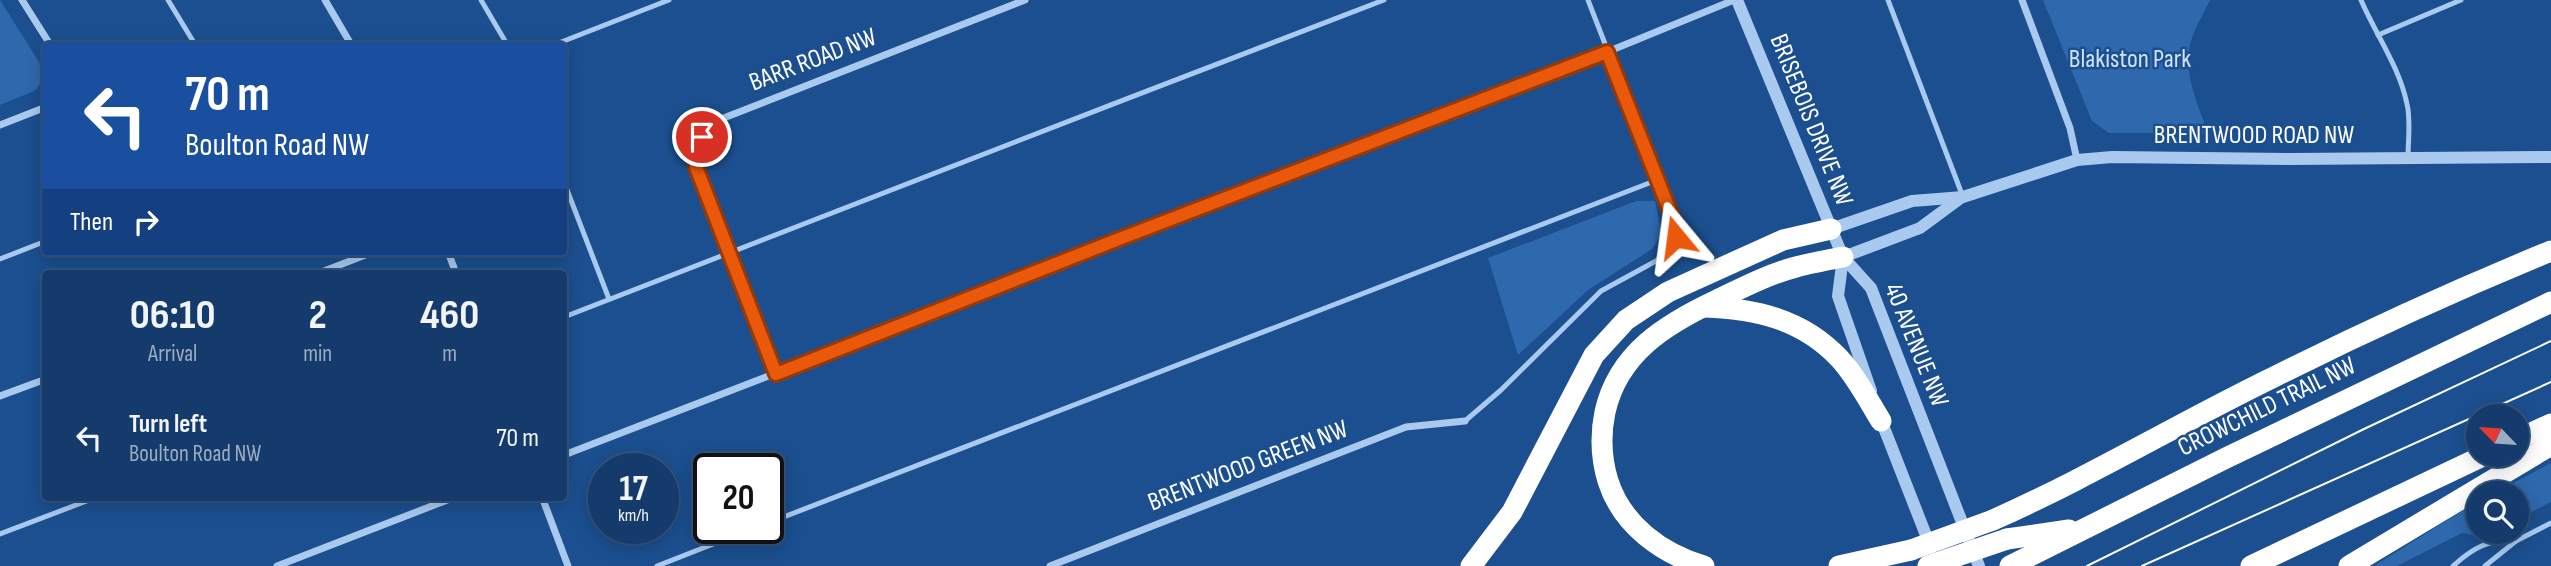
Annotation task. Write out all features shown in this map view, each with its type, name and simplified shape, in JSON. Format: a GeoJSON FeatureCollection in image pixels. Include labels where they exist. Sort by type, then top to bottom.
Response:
{"type":"FeatureCollection","features":[{"type":"Feature","properties":{"kind":"highway"},"geometry":{"type":"LineString","coordinates":[[1474,563],[1512,512],[1594,355],[1626,320],[1668,292],[1783,240],[1832,229]]}},
{"type":"Feature","properties":{"kind":"highway"},"geometry":{"type":"LineString","coordinates":[[1839,566],[1911,550],[1993,520],[2045,497],[2277,375],[2478,281],[2551,251]]}},
{"type":"Feature","properties":{"kind":"highway"},"geometry":{"type":"LineString","coordinates":[[1704,566],[1667,550],[1644,534],[1628,519],[1609,485],[1602,448],[1606,408],[1622,370],[1639,348],[1654,336],[1703,307],[1794,267],[1843,257]]}},
{"type":"Feature","properties":{"kind":"highway","name":"CROWCHILD TRAIL NW"},"geometry":{"type":"LineString","coordinates":[[2010,566],[2225,458],[2551,302]]}},
{"type":"Feature","properties":{"kind":"highway"},"geometry":{"type":"LineString","coordinates":[[1703,307],[1762,313],[1798,326],[1838,357],[1881,421]]}},
{"type":"Feature","properties":{"kind":"highway"},"geometry":{"type":"LineString","coordinates":[[2529,434],[2551,424]]}},
{"type":"Feature","properties":{"kind":"highway"},"geometry":{"type":"LineString","coordinates":[[2349,566],[2551,445]]}},
{"type":"Feature","properties":{"kind":"highway"},"geometry":{"type":"LineString","coordinates":[[2251,566],[2466,464]]}},
{"type":"Feature","properties":{"kind":"highway"},"geometry":{"type":"LineString","coordinates":[[1928,566],[2007,539],[2089,528]]}},
{"type":"Feature","properties":{"kind":"street"},"geometry":{"type":"LineString","coordinates":[[22,0],[48,42]]}},
{"type":"Feature","properties":{"kind":"street"},"geometry":{"type":"LineString","coordinates":[[325,0],[350,42]]}},
{"type":"Feature","properties":{"kind":"street","name":"BARR ROAD NW"},"geometry":{"type":"LineString","coordinates":[[776,374],[696,167],[698,146],[708,128],[716,121],[1026,0]]}},
{"type":"Feature","properties":{"kind":"street"},"geometry":{"type":"LineString","coordinates":[[567,454],[1607,52],[1735,0]]}},
{"type":"Feature","properties":{"kind":"street","name":"BRISEBOIS DRIVE NW"},"geometry":{"type":"LineString","coordinates":[[1735,0],[1843,257]]}},
{"type":"Feature","properties":{"kind":"street"},"geometry":{"type":"LineString","coordinates":[[2022,0],[2070,128],[2077,160]]}},
{"type":"Feature","properties":{"kind":"street"},"geometry":{"type":"LineString","coordinates":[[0,125],[42,109]]}},
{"type":"Feature","properties":{"kind":"street","name":"BRENTWOOD ROAD NW"},"geometry":{"type":"LineString","coordinates":[[1832,229],[1912,201],[1963,197],[2077,160],[2112,157],[2551,157]]}},
{"type":"Feature","properties":{"kind":"street","name":"BRENTWOOD ROAD NW"},"geometry":{"type":"LineString","coordinates":[[1843,257],[1920,228],[1963,197]]}},
{"type":"Feature","properties":{"kind":"street"},"geometry":{"type":"LineString","coordinates":[[327,270],[363,256]]}},
{"type":"Feature","properties":{"kind":"street","name":"40 AVENUE NW"},"geometry":{"type":"LineString","coordinates":[[1843,257],[1838,296],[1881,421],[1938,566]]}},
{"type":"Feature","properties":{"kind":"street","name":"40 AVENUE NW"},"geometry":{"type":"LineString","coordinates":[[1843,257],[1871,288],[1979,566]]}},
{"type":"Feature","properties":{"kind":"street"},"geometry":{"type":"LineString","coordinates":[[0,396],[42,380]]}},
{"type":"Feature","properties":{"kind":"street","name":"BRENTWOOD GREEN NW"},"geometry":{"type":"LineString","coordinates":[[1050,566],[1406,427],[1465,421]]}},
{"type":"Feature","properties":{"kind":"street"},"geometry":{"type":"LineString","coordinates":[[277,566],[445,501]]}},
{"type":"Feature","properties":{"kind":"street"},"geometry":{"type":"LineString","coordinates":[[543,501],[568,566]]}},
{"type":"Feature","properties":{"kind":"lane"},"geometry":{"type":"LineString","coordinates":[[169,0],[194,42]]}},
{"type":"Feature","properties":{"kind":"lane"},"geometry":{"type":"LineString","coordinates":[[481,0],[506,42]]}},
{"type":"Feature","properties":{"kind":"lane"},"geometry":{"type":"LineString","coordinates":[[561,42],[669,0]]}},
{"type":"Feature","properties":{"kind":"lane"},"geometry":{"type":"LineString","coordinates":[[567,316],[1384,0]]}},
{"type":"Feature","properties":{"kind":"lane"},"geometry":{"type":"LineString","coordinates":[[1465,421],[1501,390],[1601,290],[1656,261],[1671,250],[1676,237],[1675,224],[1588,0]]}},
{"type":"Feature","properties":{"kind":"lane"},"geometry":{"type":"LineString","coordinates":[[1888,0],[1963,197]]}},
{"type":"Feature","properties":{"kind":"lane"},"geometry":{"type":"LineString","coordinates":[[2361,0],[2388,49],[2408,105],[2408,158]]}},
{"type":"Feature","properties":{"kind":"lane"},"geometry":{"type":"LineString","coordinates":[[2378,35],[2462,0]]}},
{"type":"Feature","properties":{"kind":"lane"},"geometry":{"type":"LineString","coordinates":[[784,517],[1657,180]]}},
{"type":"Feature","properties":{"kind":"lane"},"geometry":{"type":"LineString","coordinates":[[567,190],[609,299]]}},
{"type":"Feature","properties":{"kind":"lane"},"geometry":{"type":"LineString","coordinates":[[0,259],[42,243]]}},
{"type":"Feature","properties":{"kind":"lane"},"geometry":{"type":"LineString","coordinates":[[0,534],[87,501]]}},
{"type":"Feature","properties":{"kind":"lane"},"geometry":{"type":"LineString","coordinates":[[2529,534],[2551,523]]}},
{"type":"Feature","properties":{"kind":"lane"},"geometry":{"type":"LineString","coordinates":[[657,566],[713,544]]}},
{"type":"Feature","properties":{"kind":"lane"},"geometry":{"type":"LineString","coordinates":[[2453,566],[2463,557],[2487,544]]}},
{"type":"Feature","properties":{"kind":"lane"},"geometry":{"type":"LineString","coordinates":[[2485,566],[2512,544]]}},
{"type":"Feature","properties":{"kind":"green space"},"geometry":{"type":"Polygon","coordinates":[[[0,0],[39,62],[42,74],[39,86],[34,91],[0,105],[0,0]]]}},
{"type":"Feature","properties":{"kind":"green space","name":"Blakiston Park"},"geometry":{"type":"Polygon","coordinates":[[[2043,0],[2210,0],[2193,36],[2188,64],[2192,88],[2208,133],[2109,133],[2092,121],[2043,0]]]}},
{"type":"Feature","properties":{"kind":"green space"},"geometry":{"type":"Polygon","coordinates":[[[1636,201],[1655,201],[1662,234],[1652,249],[1588,290],[1518,355],[1488,258],[1636,201]]]}},
{"type":"Feature","properties":{"kind":"green space"},"geometry":{"type":"Polygon","coordinates":[[[2551,463],[2551,502],[2529,513],[2529,481],[2517,481],[2551,463]]]}},
{"type":"Feature","properties":{"kind":"green space"},"geometry":{"type":"Polygon","coordinates":[[[2466,508],[2466,534],[2462,533],[2397,566],[2374,566],[2466,508]]]}},
{"type":"Feature","properties":{"kind":"tram line"},"geometry":{"type":"LineString","coordinates":[[2087,566],[2364,429],[2551,341]]}},
{"type":"Feature","properties":{"kind":"tram line"},"geometry":{"type":"LineString","coordinates":[[2142,566],[2551,382]]}},
{"type":"Feature","properties":{"kind":"route"},"geometry":{"type":"LineString","coordinates":[[702,137],[696,155],[696,167],[776,374],[1607,52],[1675,224],[1676,237]]}}]}
